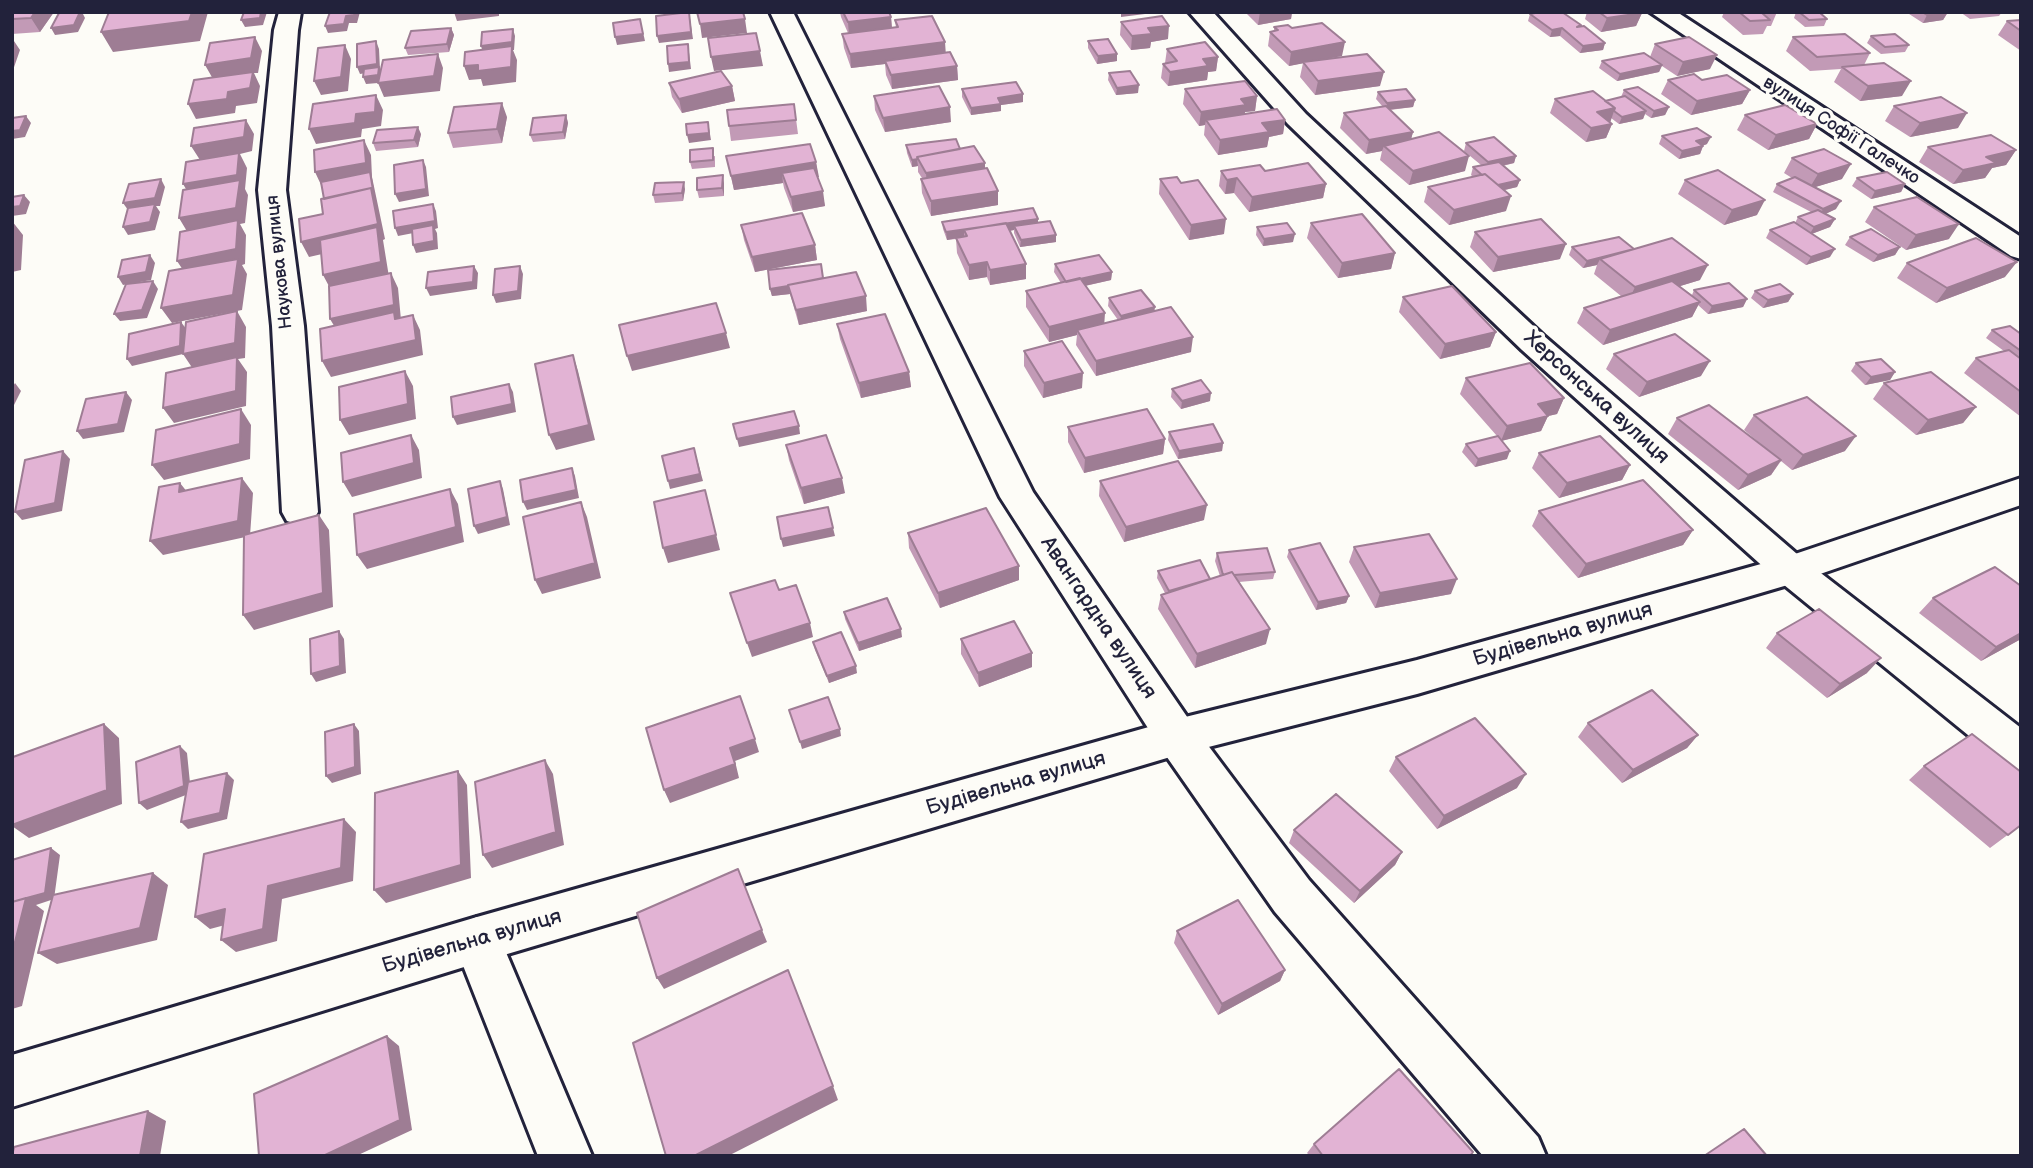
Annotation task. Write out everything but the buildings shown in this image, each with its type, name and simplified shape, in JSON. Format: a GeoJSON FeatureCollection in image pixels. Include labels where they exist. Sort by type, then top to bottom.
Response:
{"type":"FeatureCollection","features":[{"type":"Feature","properties":{"kind":"street","name":"Наукова вулиця"},"geometry":{"type":"LineString","coordinates":[[290,12],[286,30],[272,190],[288,326],[300,512]]}},
{"type":"Feature","properties":{"kind":"street","name":"Авангардна вулиця"},"geometry":{"type":"LineString","coordinates":[[781,12],[1018,497],[1177,737],[1292,896],[1519,1156]]}},
{"type":"Feature","properties":{"kind":"street","name":"Херсонська вулиця"},"geometry":{"type":"LineString","coordinates":[[1199,12],[1297,119],[1533,342],[1791,570],[2021,753]]}},
{"type":"Feature","properties":{"kind":"street","name":"вулиця Софії Галечко"},"geometry":{"type":"LineString","coordinates":[[1661,12],[2021,250]]}},
{"type":"Feature","properties":{"kind":"street","name":"Будівельна вулиця"},"geometry":{"type":"LineString","coordinates":[[12,1081],[477,940],[1177,737],[1417,677],[1791,570],[2021,491]]}},
{"type":"Feature","properties":{"kind":"street"},"geometry":{"type":"LineString","coordinates":[[477,940],[565,1156]]}}]}
